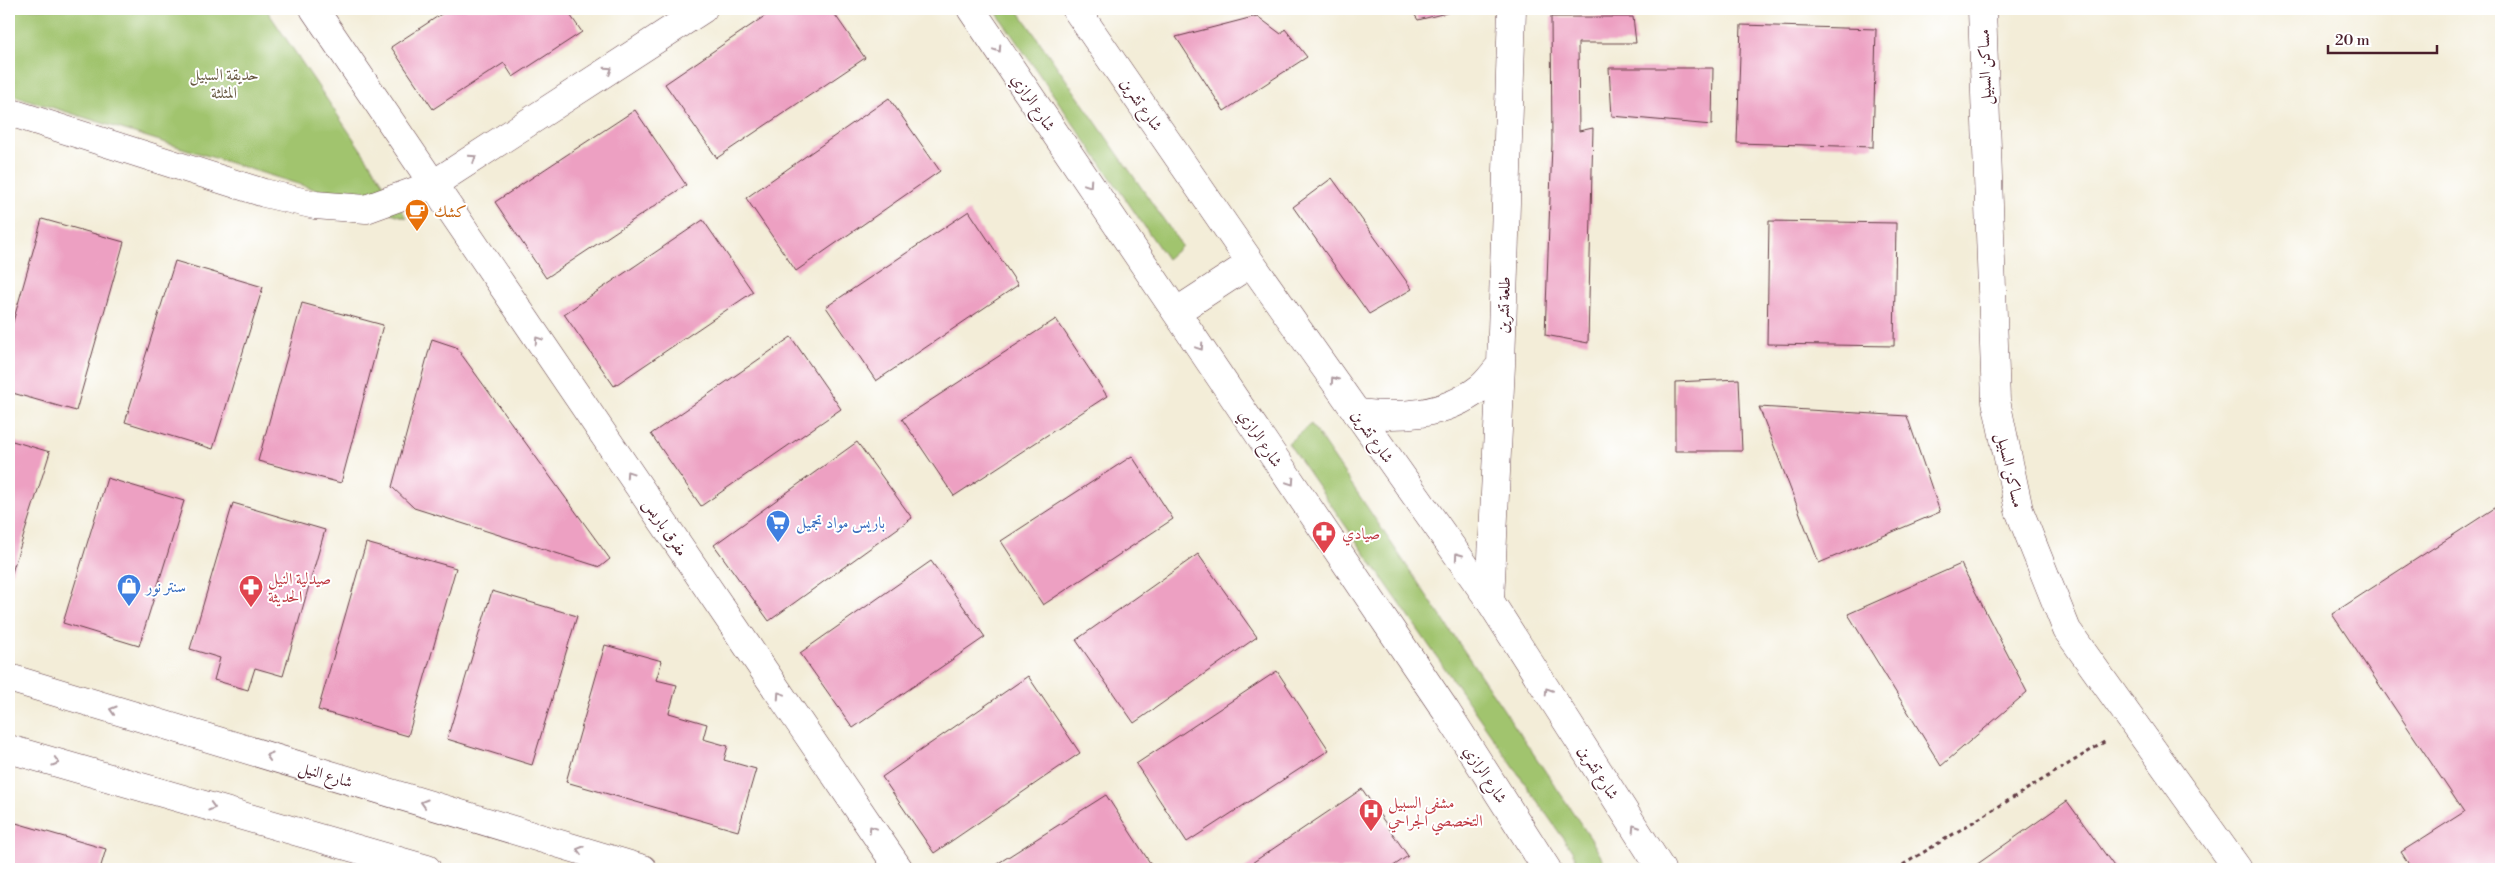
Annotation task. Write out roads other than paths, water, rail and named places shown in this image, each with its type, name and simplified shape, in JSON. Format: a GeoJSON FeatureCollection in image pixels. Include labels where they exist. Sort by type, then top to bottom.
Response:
{"type":"FeatureCollection","features":[{"type":"Feature","properties":{"kind":"street","name":"مفرق باريس"},"geometry":{"type":"LineString","coordinates":[[314,9],[899,869]]}},
{"type":"Feature","properties":{"kind":"street"},"geometry":{"type":"LineString","coordinates":[[9,112],[264,193],[315,205],[366,208],[432,185],[703,9]]}},
{"type":"Feature","properties":{"kind":"street","name":"شارع الرازي"},"geometry":{"type":"LineString","coordinates":[[971,9],[1446,711],[1547,869]]}},
{"type":"Feature","properties":{"kind":"street","name":"شارع تشرين"},"geometry":{"type":"LineString","coordinates":[[1076,9],[1251,263],[1490,601],[1661,869]]}},
{"type":"Feature","properties":{"kind":"street","name":"طلعة تشرين"},"geometry":{"type":"LineString","coordinates":[[1490,601],[1501,365],[1512,9]]}},
{"type":"Feature","properties":{"kind":"street","name":"مساكن السبيل"},"geometry":{"type":"LineString","coordinates":[[1982,9],[1996,401],[2019,510],[2067,630],[2238,869]]}},
{"type":"Feature","properties":{"kind":"street"},"geometry":{"type":"LineString","coordinates":[[1176,312],[1251,263]]}},
{"type":"Feature","properties":{"kind":"street"},"geometry":{"type":"LineString","coordinates":[[1357,413],[1387,417],[1408,416],[1447,406],[1480,388],[1501,365]]}},
{"type":"Feature","properties":{"kind":"street","name":"شارع النيل"},"geometry":{"type":"LineString","coordinates":[[9,678],[643,869]]}},
{"type":"Feature","properties":{"kind":"street"},"geometry":{"type":"LineString","coordinates":[[9,749],[427,869]]}},
{"type":"Feature","properties":{"kind":"place","name":"كشك"},"geometry":{"type":"Point","coordinates":[417,232]}},
{"type":"Feature","properties":{"kind":"place","name":"باريس مواد تجميل"},"geometry":{"type":"Point","coordinates":[778,543]}},
{"type":"Feature","properties":{"kind":"place","name":"صيادي"},"geometry":{"type":"Point","coordinates":[1324,554]}},
{"type":"Feature","properties":{"kind":"place","name":"سنتر نور"},"geometry":{"type":"Point","coordinates":[129,607]}},
{"type":"Feature","properties":{"kind":"place","name":"صيدلية النيل الحديثة"},"geometry":{"type":"Point","coordinates":[251,608]}},
{"type":"Feature","properties":{"kind":"place","name":"مشفى السبيل التخصصي الجراحي"},"geometry":{"type":"Point","coordinates":[1371,832]}},
{"type":"Feature","properties":{"kind":"park label","name":"حديقة السبيل المثلثة"},"geometry":{"type":"Point","coordinates":[224,83]}}]}
